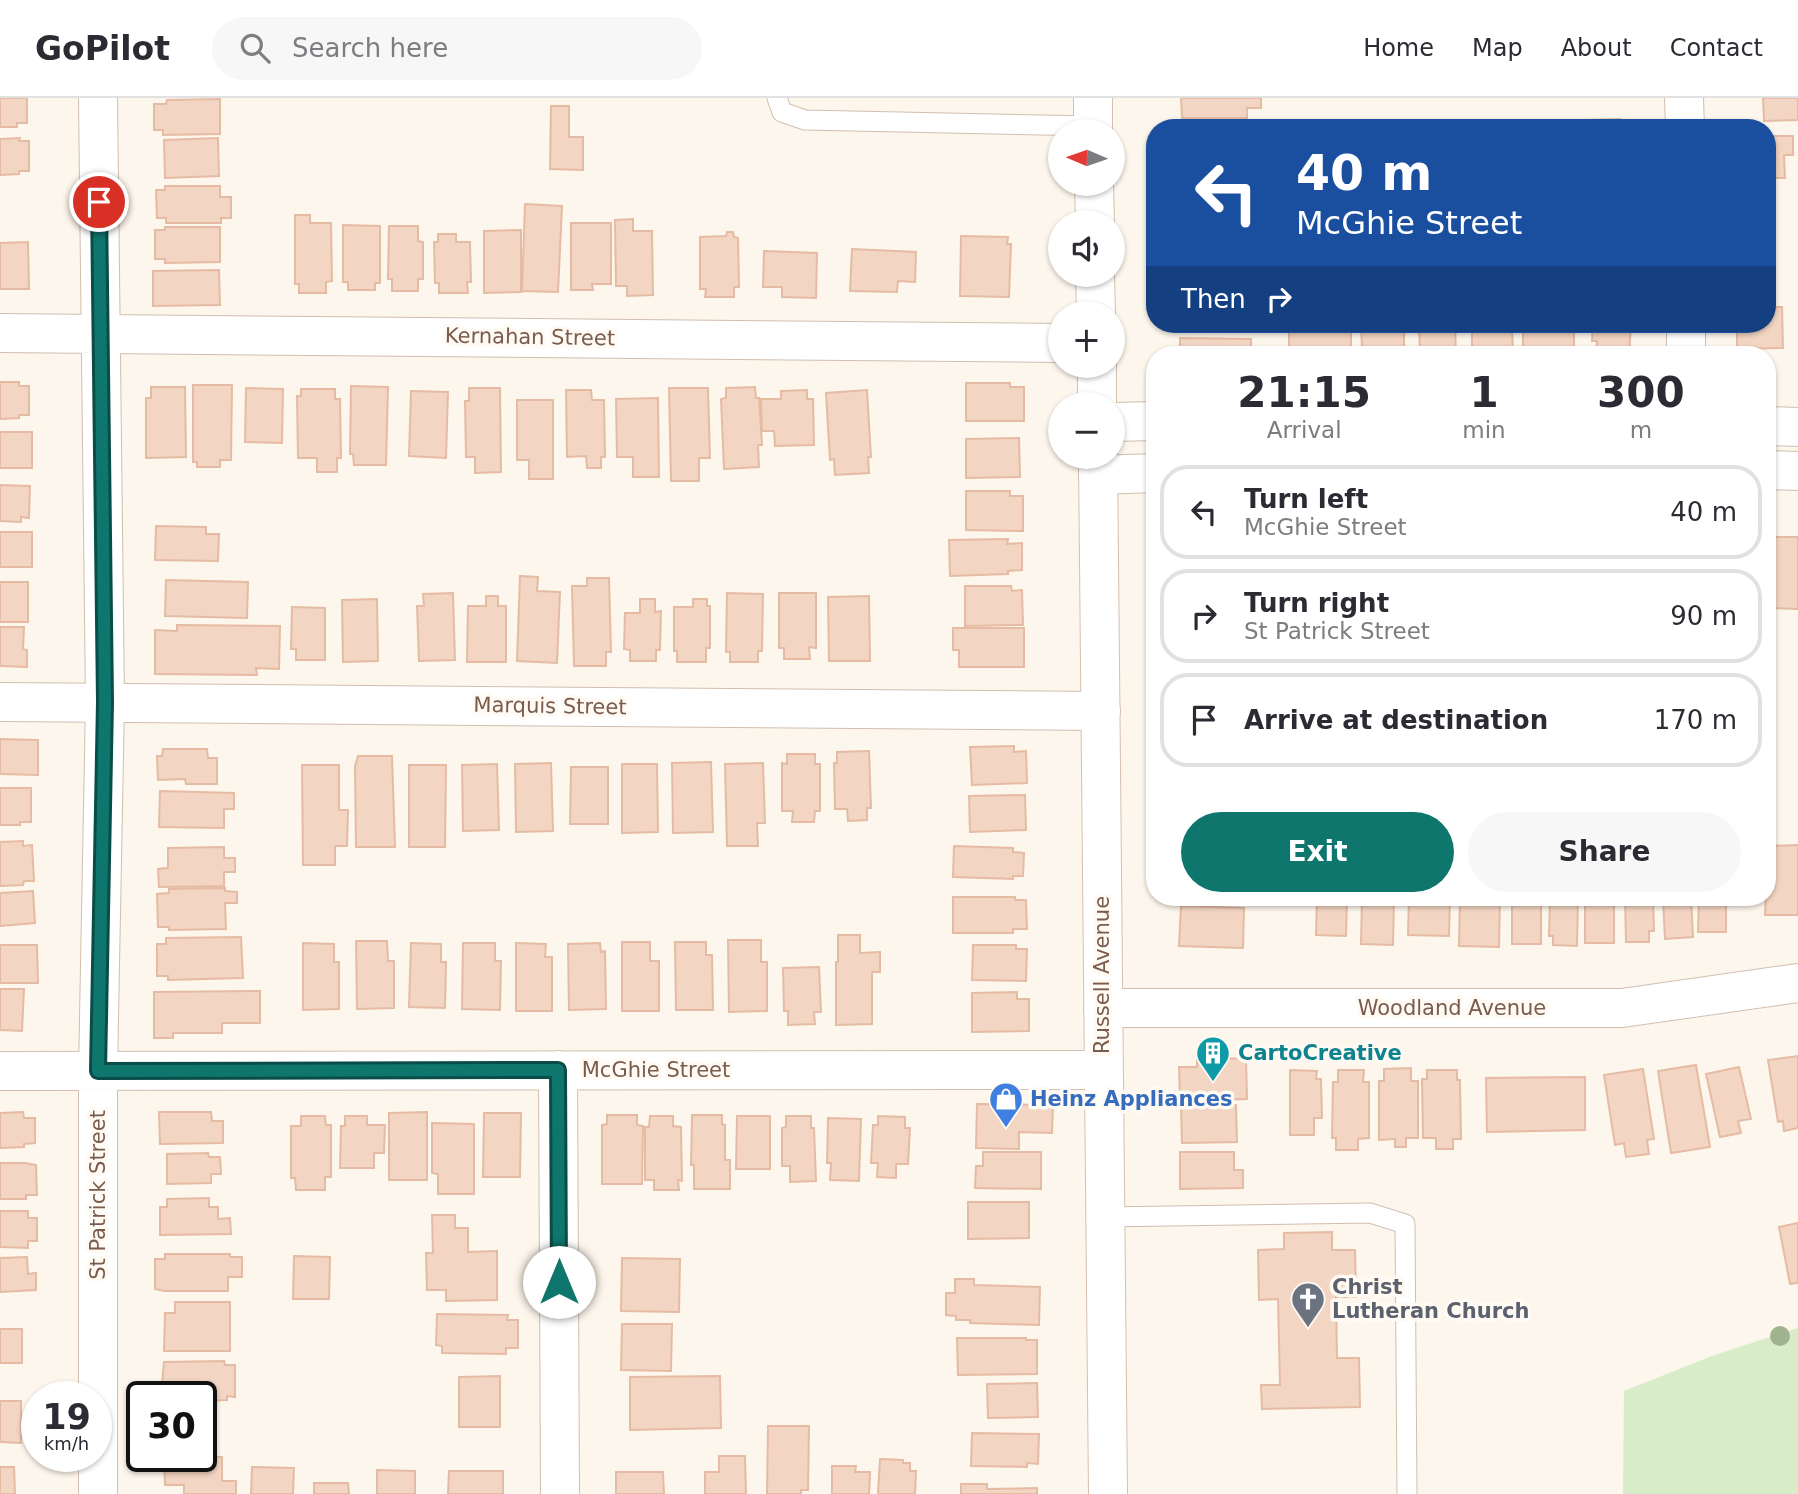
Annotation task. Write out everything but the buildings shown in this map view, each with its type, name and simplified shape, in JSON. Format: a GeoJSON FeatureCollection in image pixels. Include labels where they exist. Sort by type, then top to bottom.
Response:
{"type":"FeatureCollection","features":[{"type":"Feature","properties":{"kind":"street","name":"St Patrick Street"},"geometry":{"type":"LineString","coordinates":[[98,98],[105,702],[98,1071],[98,1494]]}},
{"type":"Feature","properties":{"kind":"street"},"geometry":{"type":"LineString","coordinates":[[1684,98],[1685,119]]}},
{"type":"Feature","properties":{"kind":"street","name":"Kernahan Street"},"geometry":{"type":"LineString","coordinates":[[0,333],[1048,343]]}},
{"type":"Feature","properties":{"kind":"street"},"geometry":{"type":"LineString","coordinates":[[1125,422],[1146,421]]}},
{"type":"Feature","properties":{"kind":"street"},"geometry":{"type":"LineString","coordinates":[[1776,426],[1798,426]]}},
{"type":"Feature","properties":{"kind":"street","name":"Russell Avenue"},"geometry":{"type":"LineString","coordinates":[[1098,469],[1104,1009],[1103,1217],[1108,1494]]}},
{"type":"Feature","properties":{"kind":"street"},"geometry":{"type":"LineString","coordinates":[[1122,469],[1146,472]]}},
{"type":"Feature","properties":{"kind":"street"},"geometry":{"type":"LineString","coordinates":[[1776,470],[1798,471]]}},
{"type":"Feature","properties":{"kind":"street","name":"Marquis Street"},"geometry":{"type":"LineString","coordinates":[[0,702],[1101,711]]}},
{"type":"Feature","properties":{"kind":"street","name":"Woodland Avenue"},"geometry":{"type":"LineString","coordinates":[[1104,1009],[1622,1008],[1798,983]]}},
{"type":"Feature","properties":{"kind":"street"},"geometry":{"type":"LineString","coordinates":[[558,1070],[559,1494]]}},
{"type":"Feature","properties":{"kind":"street","name":"McGhie Street"},"geometry":{"type":"LineString","coordinates":[[0,1071],[1102,1070]]}},
{"type":"Feature","properties":{"kind":"lane"},"geometry":{"type":"LineString","coordinates":[[777,98],[782,111],[805,120],[1093,118]]}},
{"type":"Feature","properties":{"kind":"lane"},"geometry":{"type":"LineString","coordinates":[[1103,1217],[1370,1213],[1405,1224],[1407,1494]]}},
{"type":"Feature","properties":{"kind":"green space"},"geometry":{"type":"Polygon","coordinates":[[[1798,1328],[1798,1494],[1623,1494],[1624,1391],[1712,1356],[1798,1328]]]}},
{"type":"Feature","properties":{"kind":"place","name":"CartoCreative"},"geometry":{"type":"Point","coordinates":[1213,1083]}},
{"type":"Feature","properties":{"kind":"place","name":"Heinz Appliances"},"geometry":{"type":"Point","coordinates":[1006,1129]}},
{"type":"Feature","properties":{"kind":"place","name":"Christ Lutheran Church"},"geometry":{"type":"Point","coordinates":[1308,1329]}},
{"type":"Feature","properties":{"kind":"route"},"geometry":{"type":"LineString","coordinates":[[99,202],[105,702],[98,1071],[558,1070],[559,1282]]}}]}
